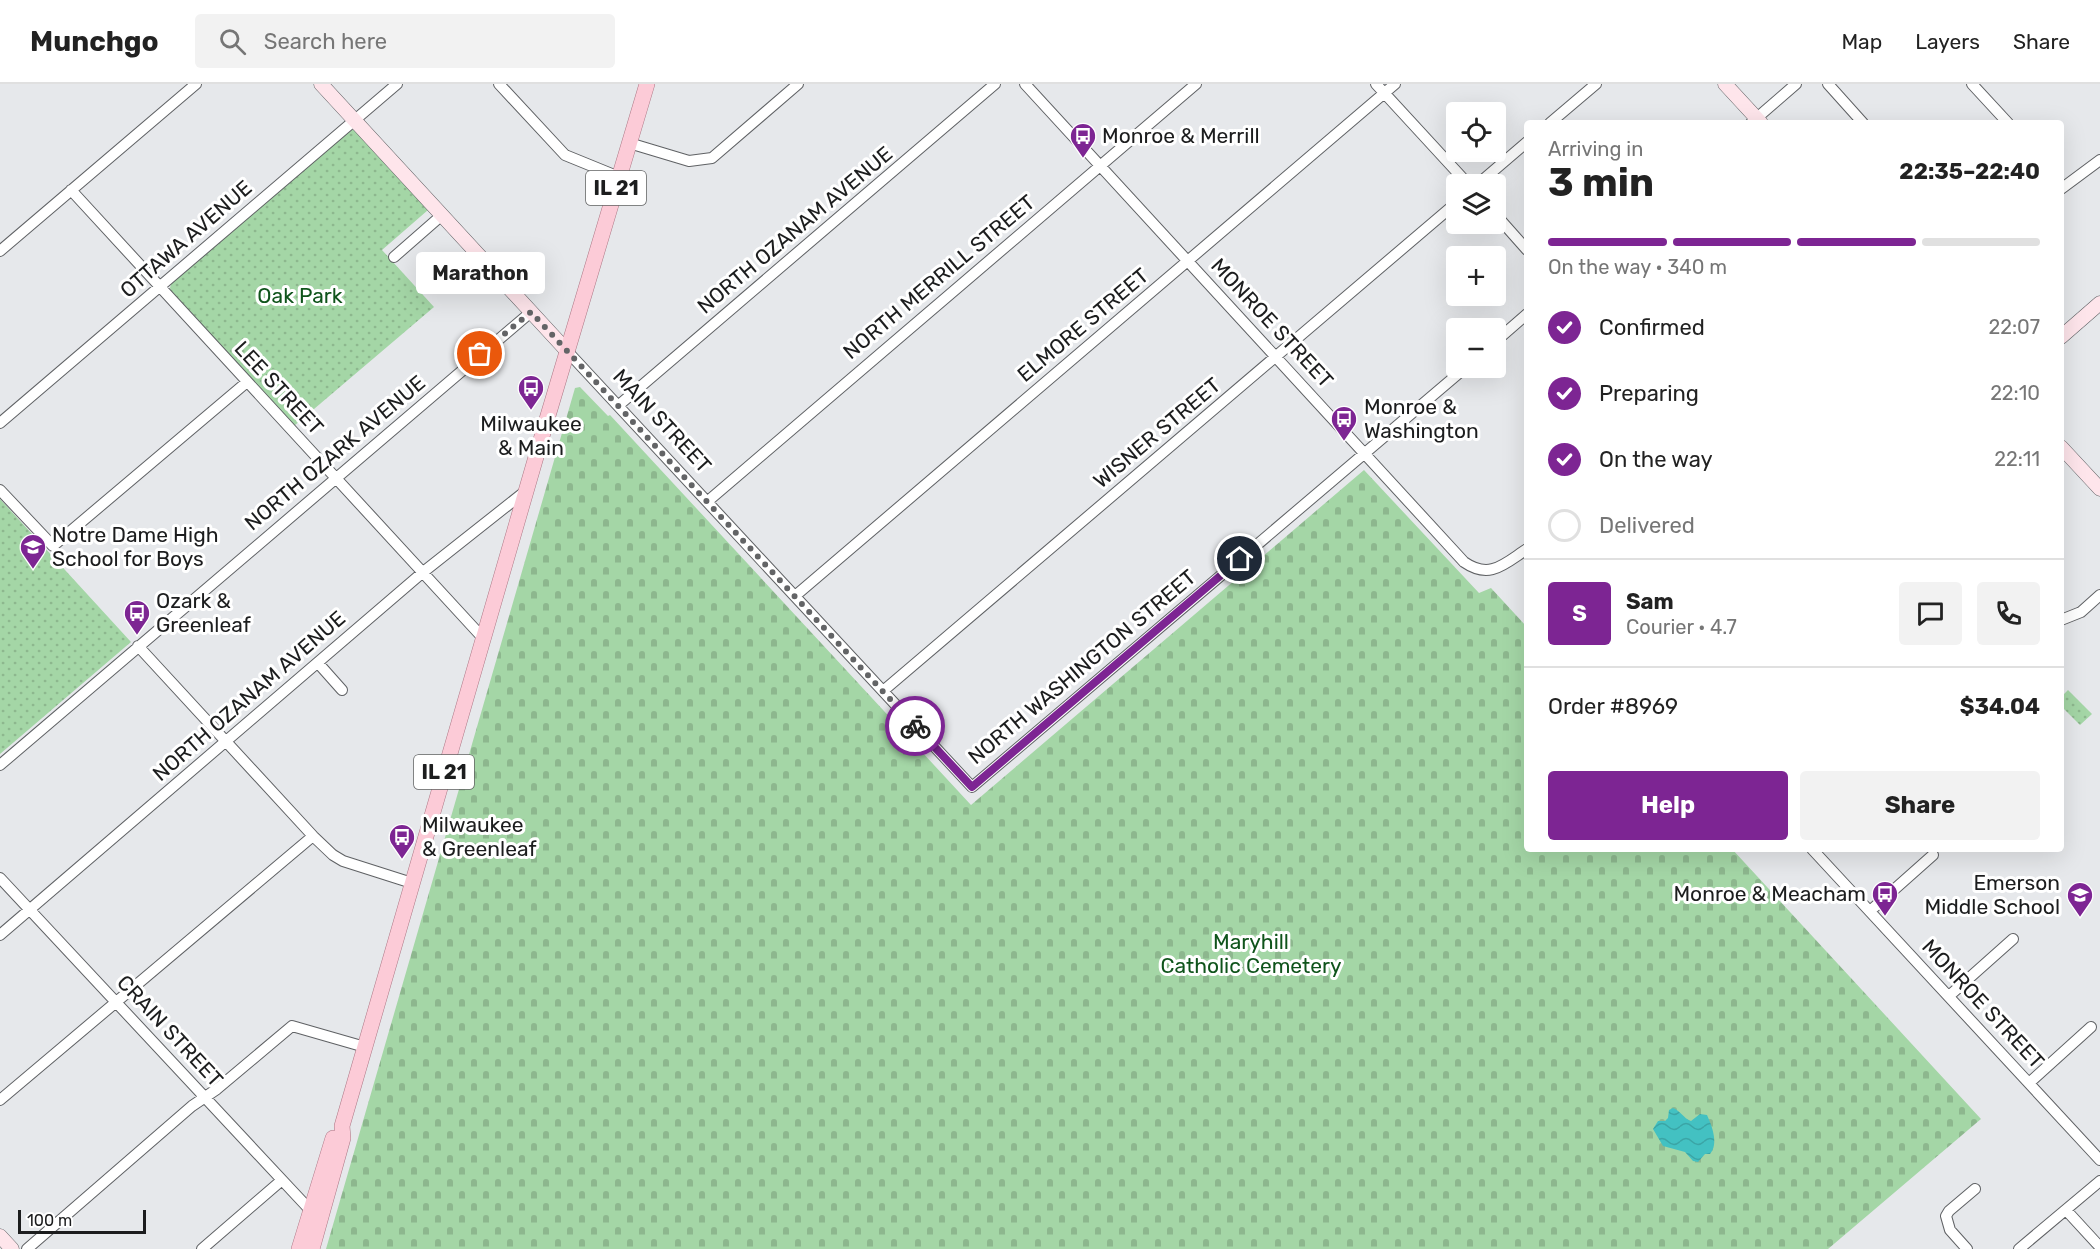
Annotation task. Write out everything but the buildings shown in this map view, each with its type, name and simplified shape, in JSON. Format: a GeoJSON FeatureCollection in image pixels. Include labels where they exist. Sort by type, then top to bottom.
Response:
{"type":"FeatureCollection","features":[{"type":"Feature","properties":{"kind":"main road","name":"IL 21"},"geometry":{"type":"LineString","coordinates":[[312,1249],[343,1138],[342,1126],[647,84]]}},
{"type":"Feature","properties":{"kind":"main road","name":"IL 21"},"geometry":{"type":"LineString","coordinates":[[299,1249],[334,1135],[342,1126]]}},
{"type":"Feature","properties":{"kind":"street"},"geometry":{"type":"LineString","coordinates":[[0,251],[196,84]]}},
{"type":"Feature","properties":{"kind":"street","name":"MAIN STREET"},"geometry":{"type":"LineString","coordinates":[[321,84],[972,787]]}},
{"type":"Feature","properties":{"kind":"street","name":"OTTAWA AVENUE"},"geometry":{"type":"LineString","coordinates":[[0,423],[397,84]]}},
{"type":"Feature","properties":{"kind":"street"},"geometry":{"type":"LineString","coordinates":[[499,84],[565,155],[620,177]]}},
{"type":"Feature","properties":{"kind":"street"},"geometry":{"type":"LineString","coordinates":[[629,143],[689,161],[712,158],[798,84]]}},
{"type":"Feature","properties":{"kind":"street","name":"NORTH OZANAM AVENUE"},"geometry":{"type":"LineString","coordinates":[[619,405],[995,84]]}},
{"type":"Feature","properties":{"kind":"street","name":"MONROE STREET"},"geometry":{"type":"LineString","coordinates":[[1024,84],[1464,562],[1480,571],[1494,570],[1524,553]]}},
{"type":"Feature","properties":{"kind":"street","name":"NORTH MERRILL STREET"},"geometry":{"type":"LineString","coordinates":[[708,501],[1196,84]]}},
{"type":"Feature","properties":{"kind":"street"},"geometry":{"type":"LineString","coordinates":[[1376,84],[1459,174]]}},
{"type":"Feature","properties":{"kind":"street","name":"ELMORE STREET"},"geometry":{"type":"LineString","coordinates":[[795,596],[1395,84]]}},
{"type":"Feature","properties":{"kind":"street"},"geometry":{"type":"LineString","coordinates":[[1554,120],[1596,84]]}},
{"type":"Feature","properties":{"kind":"street"},"geometry":{"type":"LineString","coordinates":[[1725,84],[1755,120]]}},
{"type":"Feature","properties":{"kind":"street"},"geometry":{"type":"LineString","coordinates":[[1757,120],[1796,84]]}},
{"type":"Feature","properties":{"kind":"street"},"geometry":{"type":"LineString","coordinates":[[1828,84],[1860,120]]}},
{"type":"Feature","properties":{"kind":"street"},"geometry":{"type":"LineString","coordinates":[[1972,84],[2005,120]]}},
{"type":"Feature","properties":{"kind":"street"},"geometry":{"type":"LineString","coordinates":[[1490,174],[1524,145]]}},
{"type":"Feature","properties":{"kind":"street"},"geometry":{"type":"LineString","coordinates":[[2064,184],[2100,160]]}},
{"type":"Feature","properties":{"kind":"street","name":"LEE STREET"},"geometry":{"type":"LineString","coordinates":[[71,190],[483,638]]}},
{"type":"Feature","properties":{"kind":"street","name":"WISNER STREET"},"geometry":{"type":"LineString","coordinates":[[883,692],[1446,211]]}},
{"type":"Feature","properties":{"kind":"street"},"geometry":{"type":"LineString","coordinates":[[394,257],[442,215]]}},
{"type":"Feature","properties":{"kind":"street"},"geometry":{"type":"LineString","coordinates":[[1506,226],[1524,247]]}},
{"type":"Feature","properties":{"kind":"street"},"geometry":{"type":"LineString","coordinates":[[2064,334],[2100,303]]}},
{"type":"Feature","properties":{"kind":"street","name":"NORTH OZARK AVENUE"},"geometry":{"type":"LineString","coordinates":[[0,765],[531,312]]}},
{"type":"Feature","properties":{"kind":"street"},"geometry":{"type":"LineString","coordinates":[[1506,332],[1524,317]]}},
{"type":"Feature","properties":{"kind":"street","name":"NORTH WASHINGTON STREET"},"geometry":{"type":"LineString","coordinates":[[972,787],[1452,378]]}},
{"type":"Feature","properties":{"kind":"street"},"geometry":{"type":"LineString","coordinates":[[0,490],[53,546],[247,382]]}},
{"type":"Feature","properties":{"kind":"street"},"geometry":{"type":"LineString","coordinates":[[2064,450],[2100,489]]}},
{"type":"Feature","properties":{"kind":"street","name":"NORTH OZANAM AVENUE"},"geometry":{"type":"LineString","coordinates":[[0,935],[422,573],[527,490]]}},
{"type":"Feature","properties":{"kind":"street"},"geometry":{"type":"LineString","coordinates":[[2064,619],[2081,612],[2100,595]]}},
{"type":"Feature","properties":{"kind":"street"},"geometry":{"type":"LineString","coordinates":[[138,646],[333,855],[343,861],[412,883]]}},
{"type":"Feature","properties":{"kind":"street"},"geometry":{"type":"LineString","coordinates":[[318,663],[342,690]]}},
{"type":"Feature","properties":{"kind":"street"},"geometry":{"type":"LineString","coordinates":[[0,1100],[313,836]]}},
{"type":"Feature","properties":{"kind":"street","name":"MONROE STREET"},"geometry":{"type":"LineString","coordinates":[[1815,852],[2100,1160]]}},
{"type":"Feature","properties":{"kind":"street"},"geometry":{"type":"LineString","coordinates":[[1870,911],[1933,855]]}},
{"type":"Feature","properties":{"kind":"street","name":"CRAIN STREET"},"geometry":{"type":"LineString","coordinates":[[0,878],[311,1211]]}},
{"type":"Feature","properties":{"kind":"street"},"geometry":{"type":"LineString","coordinates":[[1949,996],[2013,939]]}},
{"type":"Feature","properties":{"kind":"street"},"geometry":{"type":"LineString","coordinates":[[27,1249],[192,1106],[292,1026],[365,1047]]}},
{"type":"Feature","properties":{"kind":"street"},"geometry":{"type":"LineString","coordinates":[[2029,1083],[2091,1027]]}},
{"type":"Feature","properties":{"kind":"street"},"geometry":{"type":"LineString","coordinates":[[202,1249],[282,1180]]}},
{"type":"Feature","properties":{"kind":"street"},"geometry":{"type":"LineString","coordinates":[[2019,1249],[2100,1181]]}},
{"type":"Feature","properties":{"kind":"street"},"geometry":{"type":"LineString","coordinates":[[1967,1249],[1950,1230],[1946,1216],[1975,1189]]}},
{"type":"Feature","properties":{"kind":"street"},"geometry":{"type":"LineString","coordinates":[[2066,1210],[2100,1247]]}},
{"type":"Feature","properties":{"kind":"street"},"geometry":{"type":"LineString","coordinates":[[0,1236],[12,1249]]}},
{"type":"Feature","properties":{"kind":"green space","name":"Oak Park"},"geometry":{"type":"Polygon","coordinates":[[[350,130],[355,130],[428,210],[382,250],[434,307],[294,426],[172,295],[170,288],[171,284],[350,130]]]}},
{"type":"Feature","properties":{"kind":"green space","name":"Maryhill Catholic Cemetery"},"geometry":{"type":"Polygon","coordinates":[[[580,387],[608,416],[610,415],[971,805],[1364,470],[1479,593],[1491,588],[1524,624],[1524,852],[1735,852],[1981,1119],[1828,1249],[326,1249],[575,388],[580,387]]]}},
{"type":"Feature","properties":{"kind":"green space","name":"Notre Dame High School for Boys"},"geometry":{"type":"Polygon","coordinates":[[[0,499],[131,642],[0,754],[0,499]]]}},
{"type":"Feature","properties":{"kind":"green space"},"geometry":{"type":"Polygon","coordinates":[[[2068,690],[2092,714],[2080,725],[2064,709],[2064,694],[2068,690]]]}},
{"type":"Feature","properties":{"kind":"water"},"geometry":{"type":"Polygon","coordinates":[[[1673,1108],[1691,1121],[1700,1114],[1707,1115],[1713,1130],[1714,1145],[1710,1154],[1705,1154],[1698,1162],[1693,1161],[1685,1152],[1663,1146],[1653,1129],[1658,1121],[1665,1121],[1668,1118],[1669,1110],[1673,1108]]]}},
{"type":"Feature","properties":{"kind":"way so far"},"geometry":{"type":"LineString","coordinates":[[480,354],[531,312],[915,726]]}},
{"type":"Feature","properties":{"kind":"place","name":"Monroe & Merrill"},"geometry":{"type":"Point","coordinates":[1083,159]}},
{"type":"Feature","properties":{"kind":"place","name":"Marathon"},"geometry":{"type":"Point","coordinates":[480,354]}},
{"type":"Feature","properties":{"kind":"place","name":"Milwaukee & Main"},"geometry":{"type":"Point","coordinates":[531,411]}},
{"type":"Feature","properties":{"kind":"place","name":"Monroe & Washington"},"geometry":{"type":"Point","coordinates":[1344,442]}},
{"type":"Feature","properties":{"kind":"place","name":"Notre Dame High School for Boys"},"geometry":{"type":"Point","coordinates":[33,570]}},
{"type":"Feature","properties":{"kind":"place","name":"Ozark & Greenleaf"},"geometry":{"type":"Point","coordinates":[137,636]}},
{"type":"Feature","properties":{"kind":"place","name":"Milwaukee & Greenleaf"},"geometry":{"type":"Point","coordinates":[402,860]}},
{"type":"Feature","properties":{"kind":"place","name":"Monroe & Meacham"},"geometry":{"type":"Point","coordinates":[1885,917]}},
{"type":"Feature","properties":{"kind":"place","name":"Emerson Middle School"},"geometry":{"type":"Point","coordinates":[2080,918]}},
{"type":"Feature","properties":{"kind":"route"},"geometry":{"type":"LineString","coordinates":[[915,726],[972,787],[1240,559]]}}]}
